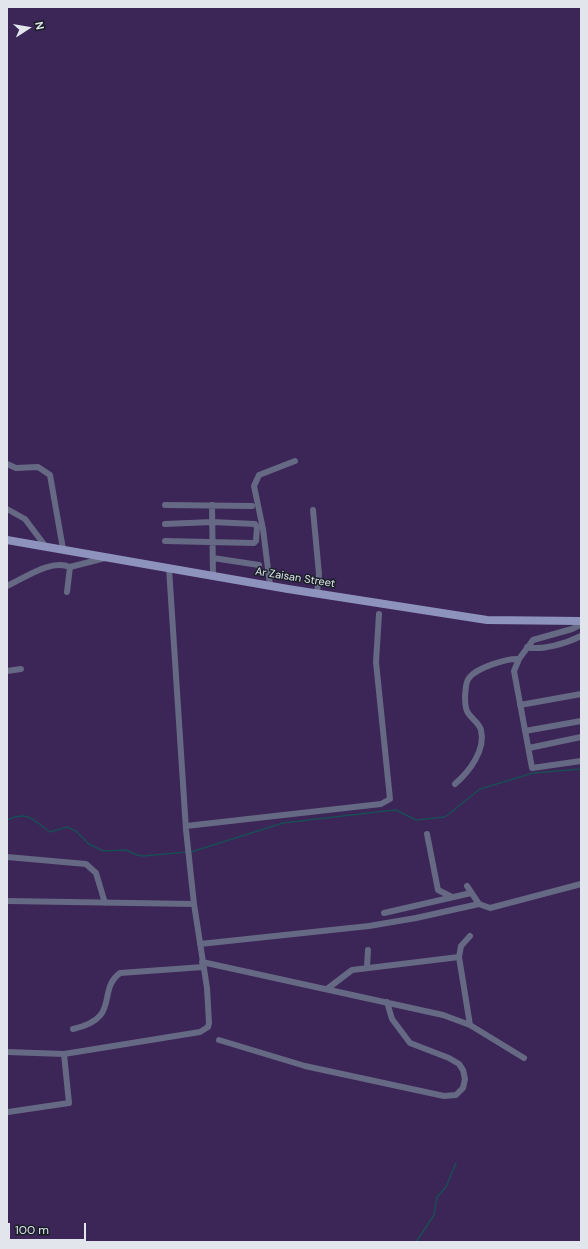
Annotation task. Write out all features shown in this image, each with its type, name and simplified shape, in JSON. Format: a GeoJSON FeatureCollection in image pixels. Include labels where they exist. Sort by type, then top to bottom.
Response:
{"type":"FeatureCollection","features":[{"type":"Feature","properties":{"kind":"street"},"geometry":{"type":"LineString","coordinates":[[270,586],[263,529],[254,486],[259,475],[295,461]]}},
{"type":"Feature","properties":{"kind":"street"},"geometry":{"type":"LineString","coordinates":[[7,464],[16,468],[38,467],[50,475],[63,549]]}},
{"type":"Feature","properties":{"kind":"street"},"geometry":{"type":"LineString","coordinates":[[165,505],[252,506]]}},
{"type":"Feature","properties":{"kind":"street"},"geometry":{"type":"LineString","coordinates":[[212,505],[213,576]]}},
{"type":"Feature","properties":{"kind":"street"},"geometry":{"type":"LineString","coordinates":[[7,509],[25,519],[46,547]]}},
{"type":"Feature","properties":{"kind":"street"},"geometry":{"type":"LineString","coordinates":[[313,510],[319,574],[317,593]]}},
{"type":"Feature","properties":{"kind":"street"},"geometry":{"type":"LineString","coordinates":[[165,541],[212,540],[255,542],[257,527],[255,524],[212,522],[166,524]]}},
{"type":"Feature","properties":{"kind":"street","name":"Ar Zaisan Street"},"geometry":{"type":"LineString","coordinates":[[7,540],[270,586],[493,621],[581,621]]}},
{"type":"Feature","properties":{"kind":"street"},"geometry":{"type":"LineString","coordinates":[[7,586],[52,566],[62,565],[70,567],[108,558]]}},
{"type":"Feature","properties":{"kind":"street"},"geometry":{"type":"LineString","coordinates":[[213,558],[259,565]]}},
{"type":"Feature","properties":{"kind":"street"},"geometry":{"type":"LineString","coordinates":[[67,592],[70,567]]}},
{"type":"Feature","properties":{"kind":"street"},"geometry":{"type":"LineString","coordinates":[[7,1052],[64,1054],[204,1030],[209,1023],[189,860],[168,568]]}},
{"type":"Feature","properties":{"kind":"street"},"geometry":{"type":"LineString","coordinates":[[186,826],[380,804],[390,799],[376,662],[379,614]]}},
{"type":"Feature","properties":{"kind":"street"},"geometry":{"type":"LineString","coordinates":[[581,621],[575,628],[535,638],[519,659],[514,671],[532,768],[581,761]]}},
{"type":"Feature","properties":{"kind":"street"},"geometry":{"type":"LineString","coordinates":[[527,647],[539,648],[581,636]]}},
{"type":"Feature","properties":{"kind":"street"},"geometry":{"type":"LineString","coordinates":[[455,784],[476,759],[481,743],[482,730],[466,708],[465,698],[468,679],[473,673],[483,668],[512,659],[519,659]]}},
{"type":"Feature","properties":{"kind":"street"},"geometry":{"type":"LineString","coordinates":[[7,671],[21,669]]}},
{"type":"Feature","properties":{"kind":"street"},"geometry":{"type":"LineString","coordinates":[[520,705],[581,694]]}},
{"type":"Feature","properties":{"kind":"street"},"geometry":{"type":"LineString","coordinates":[[525,731],[581,721]]}},
{"type":"Feature","properties":{"kind":"street"},"geometry":{"type":"LineString","coordinates":[[529,748],[581,737]]}},
{"type":"Feature","properties":{"kind":"street"},"geometry":{"type":"LineString","coordinates":[[427,834],[438,890],[452,897]]}},
{"type":"Feature","properties":{"kind":"street"},"geometry":{"type":"LineString","coordinates":[[7,857],[86,864],[96,873],[105,903]]}},
{"type":"Feature","properties":{"kind":"street"},"geometry":{"type":"LineString","coordinates":[[200,944],[369,926],[416,918],[479,904],[490,908],[581,884]]}},
{"type":"Feature","properties":{"kind":"street"},"geometry":{"type":"LineString","coordinates":[[467,886],[479,904]]}},
{"type":"Feature","properties":{"kind":"street"},"geometry":{"type":"LineString","coordinates":[[384,913],[471,893]]}},
{"type":"Feature","properties":{"kind":"street"},"geometry":{"type":"LineString","coordinates":[[7,901],[194,904]]}},
{"type":"Feature","properties":{"kind":"street"},"geometry":{"type":"LineString","coordinates":[[470,936],[461,946],[459,956],[470,1025]]}},
{"type":"Feature","properties":{"kind":"street"},"geometry":{"type":"LineString","coordinates":[[367,967],[368,950]]}},
{"type":"Feature","properties":{"kind":"street"},"geometry":{"type":"LineString","coordinates":[[327,989],[352,970],[459,956]]}},
{"type":"Feature","properties":{"kind":"street"},"geometry":{"type":"LineString","coordinates":[[73,1028],[86,1025],[99,1017],[105,1011],[113,978],[120,973],[202,965],[327,989],[442,1015],[470,1025],[524,1058]]}},
{"type":"Feature","properties":{"kind":"street"},"geometry":{"type":"LineString","coordinates":[[219,1040],[305,1066],[444,1096],[452,1096],[459,1093],[463,1088],[466,1079],[461,1066],[450,1058],[410,1042],[392,1018],[387,1002]]}},
{"type":"Feature","properties":{"kind":"street"},"geometry":{"type":"LineString","coordinates":[[8,1112],[69,1103],[64,1054]]}},
{"type":"Feature","properties":{"kind":"shaded area"},"geometry":{"type":"Polygon","coordinates":[[[7,7],[581,7],[581,1242],[7,1242],[7,7]]]}},
{"type":"Feature","properties":{"kind":"waterway"},"geometry":{"type":"LineString","coordinates":[[191,852],[283,823],[396,810],[416,820],[445,817],[480,789],[533,773],[581,769]]}},
{"type":"Feature","properties":{"kind":"waterway"},"geometry":{"type":"LineString","coordinates":[[7,820],[21,816],[31,818],[50,832],[67,827],[76,831],[89,844],[103,851],[126,850],[143,856],[187,852]]}},
{"type":"Feature","properties":{"kind":"waterway"},"geometry":{"type":"LineString","coordinates":[[416,1242],[434,1215],[437,1197],[446,1187],[456,1163]]}}]}
